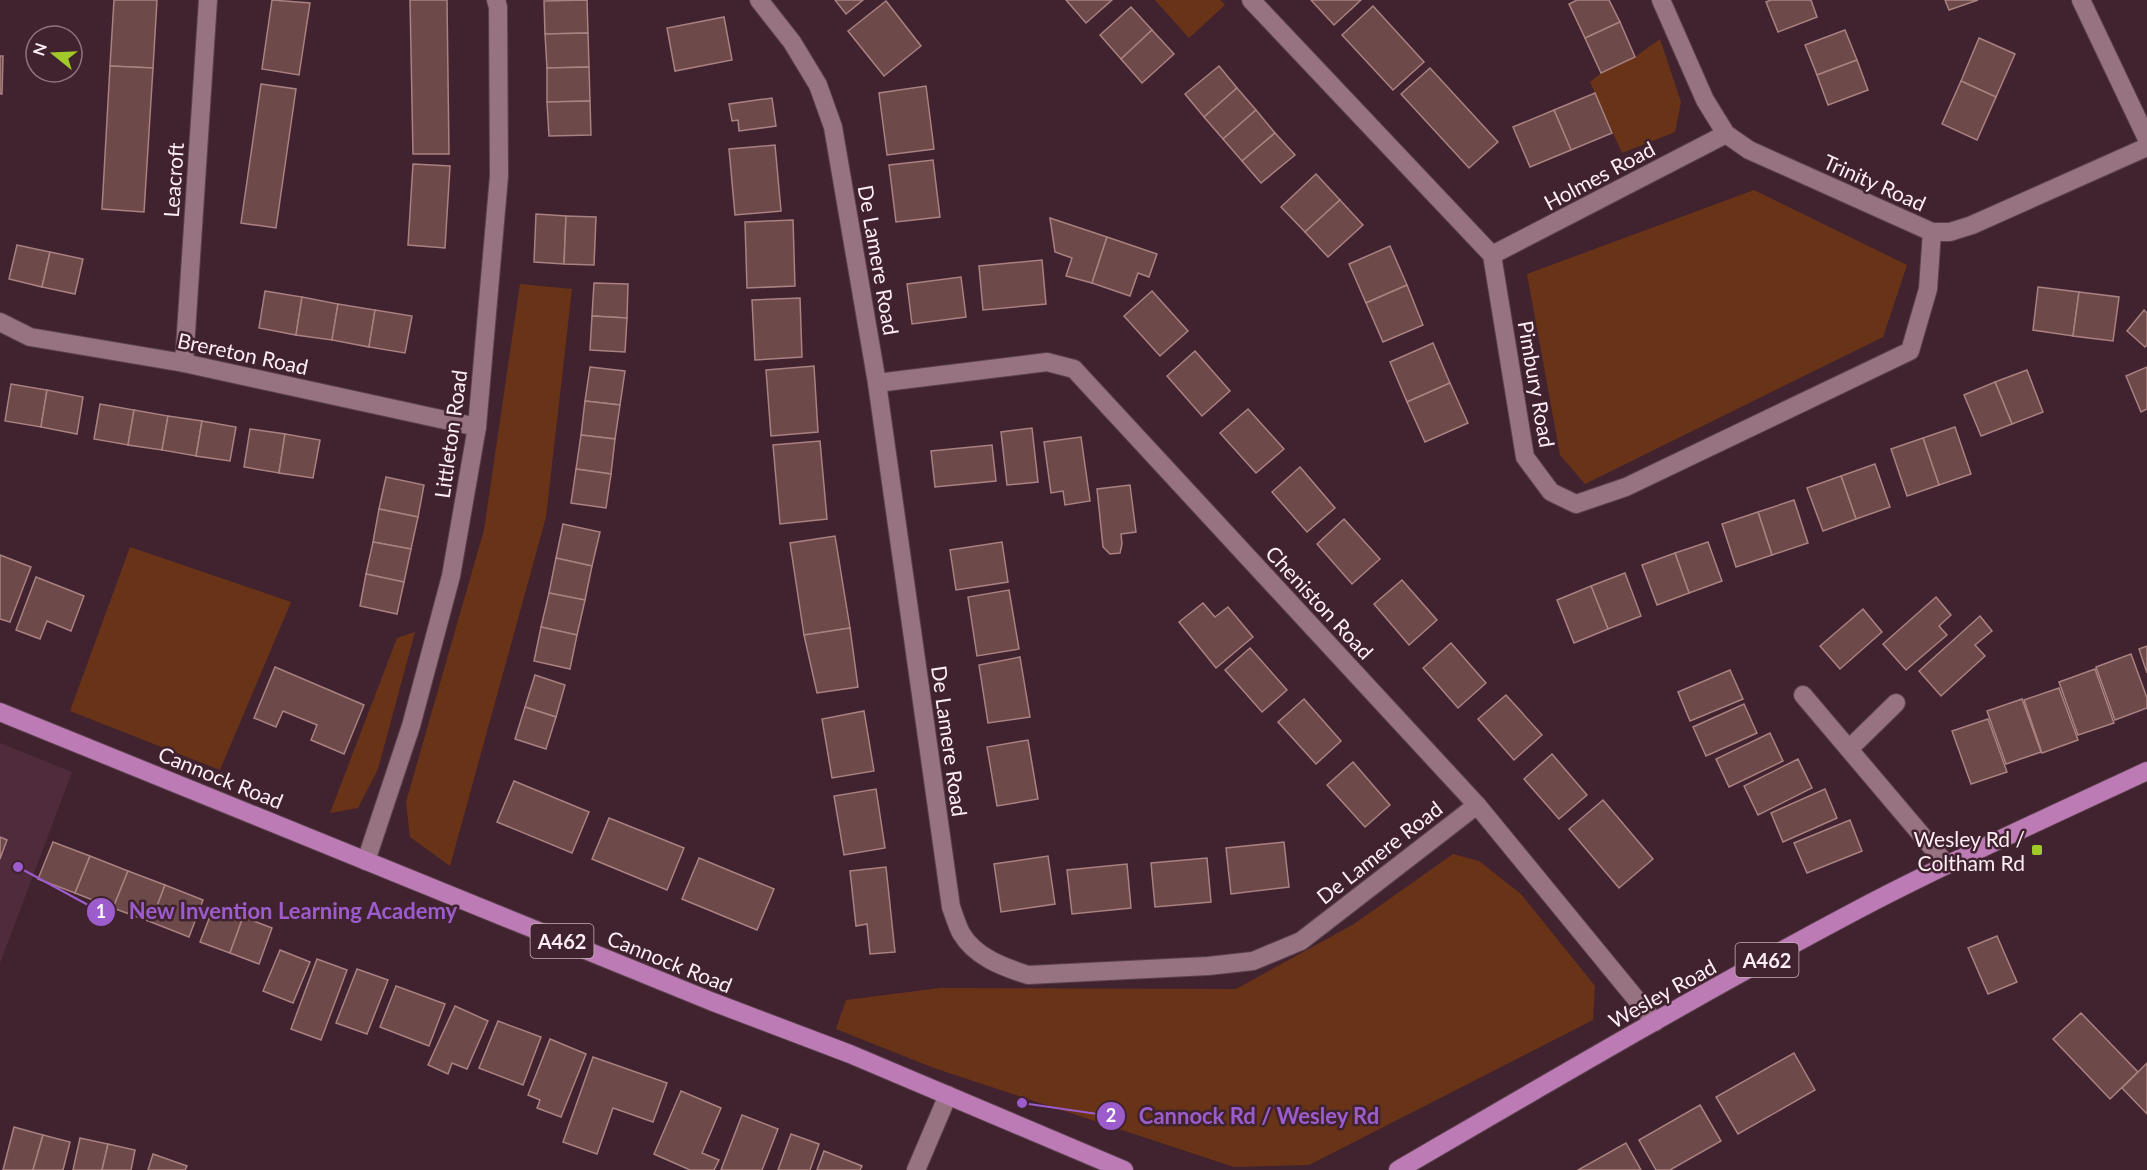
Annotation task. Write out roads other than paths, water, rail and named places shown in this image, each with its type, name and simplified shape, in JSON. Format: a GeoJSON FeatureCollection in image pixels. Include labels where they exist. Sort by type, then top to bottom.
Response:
{"type":"FeatureCollection","features":[{"type":"Feature","properties":{"kind":"main road","name":"Cannock Road"},"geometry":{"type":"LineString","coordinates":[[0,712],[702,998],[850,1054],[1124,1170]]}},
{"type":"Feature","properties":{"kind":"main road","name":"Wesley Road"},"geometry":{"type":"LineString","coordinates":[[1398,1170],[1656,1022],[1862,908],[1947,865],[2147,771]]}},
{"type":"Feature","properties":{"kind":"street","name":"Leacroft"},"geometry":{"type":"LineString","coordinates":[[184,363],[208,0]]}},
{"type":"Feature","properties":{"kind":"street","name":"Littleton Road"},"geometry":{"type":"LineString","coordinates":[[366,861],[411,726],[451,576],[477,427],[499,176],[498,7],[496,0]]}},
{"type":"Feature","properties":{"kind":"street","name":"De Lamere Road"},"geometry":{"type":"LineString","coordinates":[[759,0],[792,42],[818,85],[833,127],[877,383],[951,907],[962,934],[976,951],[999,965],[1028,975],[1208,966],[1253,961],[1301,941],[1477,805]]}},
{"type":"Feature","properties":{"kind":"street"},"geometry":{"type":"LineString","coordinates":[[1251,0],[1492,255]]}},
{"type":"Feature","properties":{"kind":"street","name":"Trinity Road"},"geometry":{"type":"LineString","coordinates":[[1661,0],[1705,100],[1726,134],[1749,150],[1932,232],[1950,232],[1972,225],[2147,147]]}},
{"type":"Feature","properties":{"kind":"street"},"geometry":{"type":"LineString","coordinates":[[2080,0],[2147,139]]}},
{"type":"Feature","properties":{"kind":"street","name":"Holmes Road"},"geometry":{"type":"LineString","coordinates":[[1492,255],[1726,134]]}},
{"type":"Feature","properties":{"kind":"street","name":"Pimbury Road"},"geometry":{"type":"LineString","coordinates":[[1492,255],[1525,457],[1551,492],[1576,504],[1626,487],[1910,351],[1928,289],[1932,232]]}},
{"type":"Feature","properties":{"kind":"street","name":"Brereton Road"},"geometry":{"type":"LineString","coordinates":[[0,322],[30,337],[184,363],[477,427]]}},
{"type":"Feature","properties":{"kind":"street","name":"Cheniston Road"},"geometry":{"type":"LineString","coordinates":[[877,383],[1047,362],[1074,369],[1477,805],[1656,1022]]}},
{"type":"Feature","properties":{"kind":"street"},"geometry":{"type":"LineString","coordinates":[[1803,694],[1947,865]]}},
{"type":"Feature","properties":{"kind":"street"},"geometry":{"type":"LineString","coordinates":[[1850,748],[1896,703]]}},
{"type":"Feature","properties":{"kind":"street"},"geometry":{"type":"LineString","coordinates":[[916,1170],[948,1095]]}},
{"type":"Feature","properties":{"kind":"place","name":"Wesley Rd / Coltham Rd"},"geometry":{"type":"Point","coordinates":[2037,850]}},
{"type":"Feature","properties":{"kind":"place","name":"New Invention Learning Academy"},"geometry":{"type":"Point","coordinates":[18,867]}},
{"type":"Feature","properties":{"kind":"place","name":"Cannock Rd / Wesley Rd"},"geometry":{"type":"Point","coordinates":[1022,1103]}}]}
